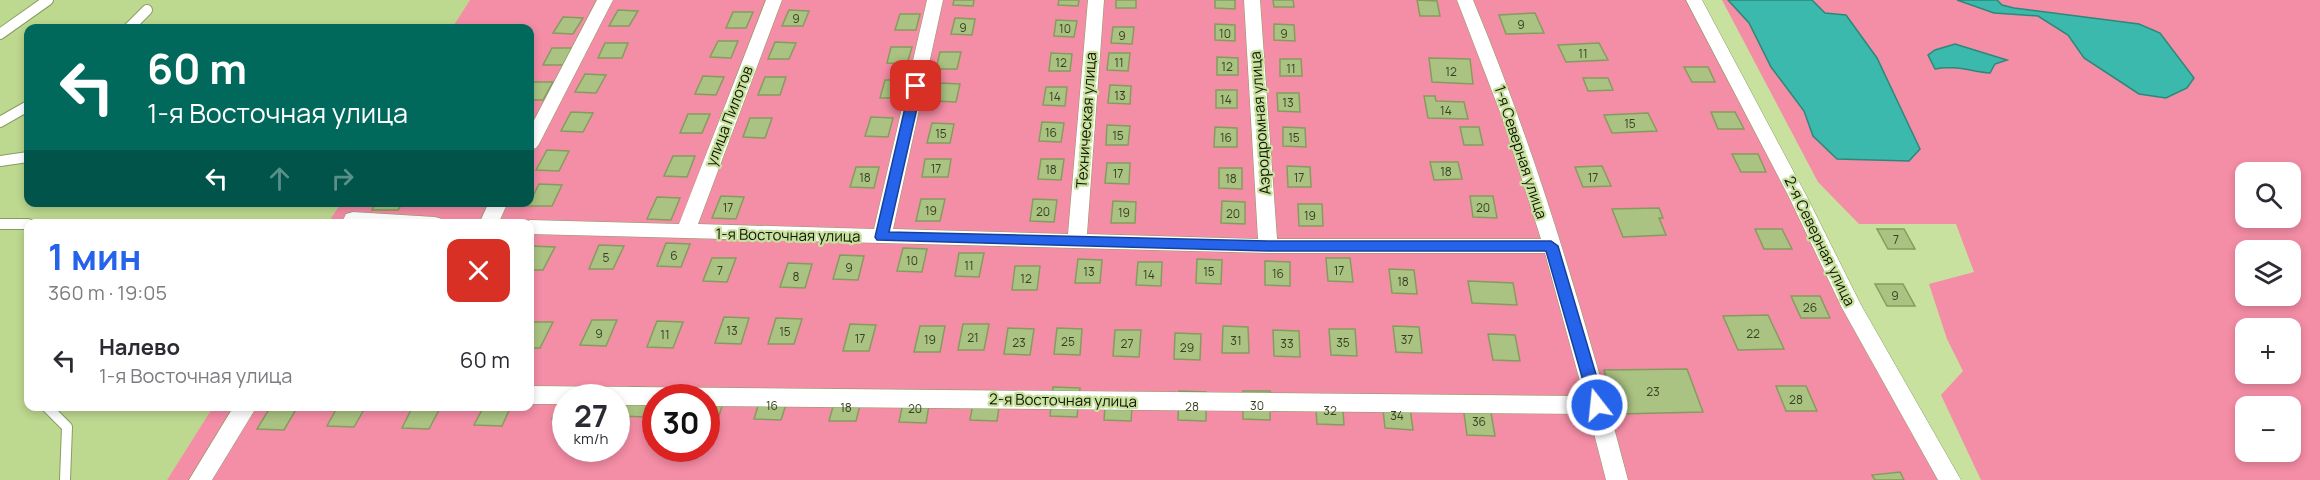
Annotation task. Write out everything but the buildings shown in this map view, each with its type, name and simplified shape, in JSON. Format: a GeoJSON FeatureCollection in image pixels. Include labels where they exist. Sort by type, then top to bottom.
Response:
{"type":"FeatureCollection","features":[{"type":"Feature","properties":{"kind":"street"},"geometry":{"type":"LineString","coordinates":[[534,136],[605,0]]}},
{"type":"Feature","properties":{"kind":"street","name":"улица Пилотов"},"geometry":{"type":"LineString","coordinates":[[685,232],[774,0]]}},
{"type":"Feature","properties":{"kind":"street"},"geometry":{"type":"LineString","coordinates":[[882,237],[935,0]]}},
{"type":"Feature","properties":{"kind":"street","name":"Техническая улица"},"geometry":{"type":"LineString","coordinates":[[1077,240],[1096,0]]}},
{"type":"Feature","properties":{"kind":"street","name":"Аэродромная улица"},"geometry":{"type":"LineString","coordinates":[[1252,0],[1268,246]]}},
{"type":"Feature","properties":{"kind":"street","name":"1-я Северная улица"},"geometry":{"type":"LineString","coordinates":[[1465,0],[1496,73],[1551,246],[1617,480]]}},
{"type":"Feature","properties":{"kind":"street","name":"2-я Северная улица"},"geometry":{"type":"LineString","coordinates":[[1694,0],[1797,195],[1852,308],[1950,480]]}},
{"type":"Feature","properties":{"kind":"street","name":"1-я Восточная улица"},"geometry":{"type":"LineString","coordinates":[[534,227],[1268,246],[1551,246]]}},
{"type":"Feature","properties":{"kind":"street","name":"2-я Восточная улица"},"geometry":{"type":"LineString","coordinates":[[534,395],[1597,405]]}},
{"type":"Feature","properties":{"kind":"street"},"geometry":{"type":"LineString","coordinates":[[200,480],[243,411]]}},
{"type":"Feature","properties":{"kind":"lane"},"geometry":{"type":"LineString","coordinates":[[0,34],[48,0]]}},
{"type":"Feature","properties":{"kind":"lane"},"geometry":{"type":"LineString","coordinates":[[133,24],[147,10]]}},
{"type":"Feature","properties":{"kind":"lane"},"geometry":{"type":"LineString","coordinates":[[0,122],[24,108]]}},
{"type":"Feature","properties":{"kind":"lane"},"geometry":{"type":"LineString","coordinates":[[0,161],[24,158]]}},
{"type":"Feature","properties":{"kind":"lane"},"geometry":{"type":"LineString","coordinates":[[0,224],[24,224]]}},
{"type":"Feature","properties":{"kind":"lane"},"geometry":{"type":"LineString","coordinates":[[51,411],[67,427],[65,480]]}},
{"type":"Feature","properties":{"kind":"shaded area"},"geometry":{"type":"Polygon","coordinates":[[[0,0],[470,0],[455,24],[24,24],[24,207],[338,207],[331,219],[24,219],[24,411],[210,411],[167,480],[0,480],[0,0]]]}},
{"type":"Feature","properties":{"kind":"shaded area"},"geometry":{"type":"Polygon","coordinates":[[[470,0],[1695,0],[1941,480],[167,480],[210,411],[534,411],[534,219],[331,219],[338,207],[534,207],[534,24],[455,24],[470,0]]]}},
{"type":"Feature","properties":{"kind":"shaded area"},"geometry":{"type":"Polygon","coordinates":[[[1722,0],[2320,0],[2320,480],[1981,480],[1941,395],[1963,371],[1947,339],[1929,284],[1974,272],[1956,224],[1859,224],[1818,182],[1722,0]]]}},
{"type":"Feature","properties":{"kind":"water"},"geometry":{"type":"Polygon","coordinates":[[[1728,0],[1812,0],[1825,13],[1846,15],[1877,58],[1920,149],[1909,161],[1837,159],[1813,136],[1804,111],[1771,67],[1749,23],[1728,0]]]}},
{"type":"Feature","properties":{"kind":"water"},"geometry":{"type":"Polygon","coordinates":[[[1957,0],[1997,0],[2002,5],[2014,8],[2139,24],[2160,33],[2194,78],[2187,88],[2166,98],[2139,94],[2084,58],[2068,35],[2038,16],[1994,13],[1957,0]]]}},
{"type":"Feature","properties":{"kind":"water"},"geometry":{"type":"Polygon","coordinates":[[[1955,44],[2007,60],[1995,64],[1990,73],[1955,68],[1935,69],[1928,55],[1935,50],[1955,44]]]}},
{"type":"Feature","properties":{"kind":"route"},"geometry":{"type":"LineString","coordinates":[[916,86],[882,237],[1268,246],[1551,246],[1597,405]]}}]}
